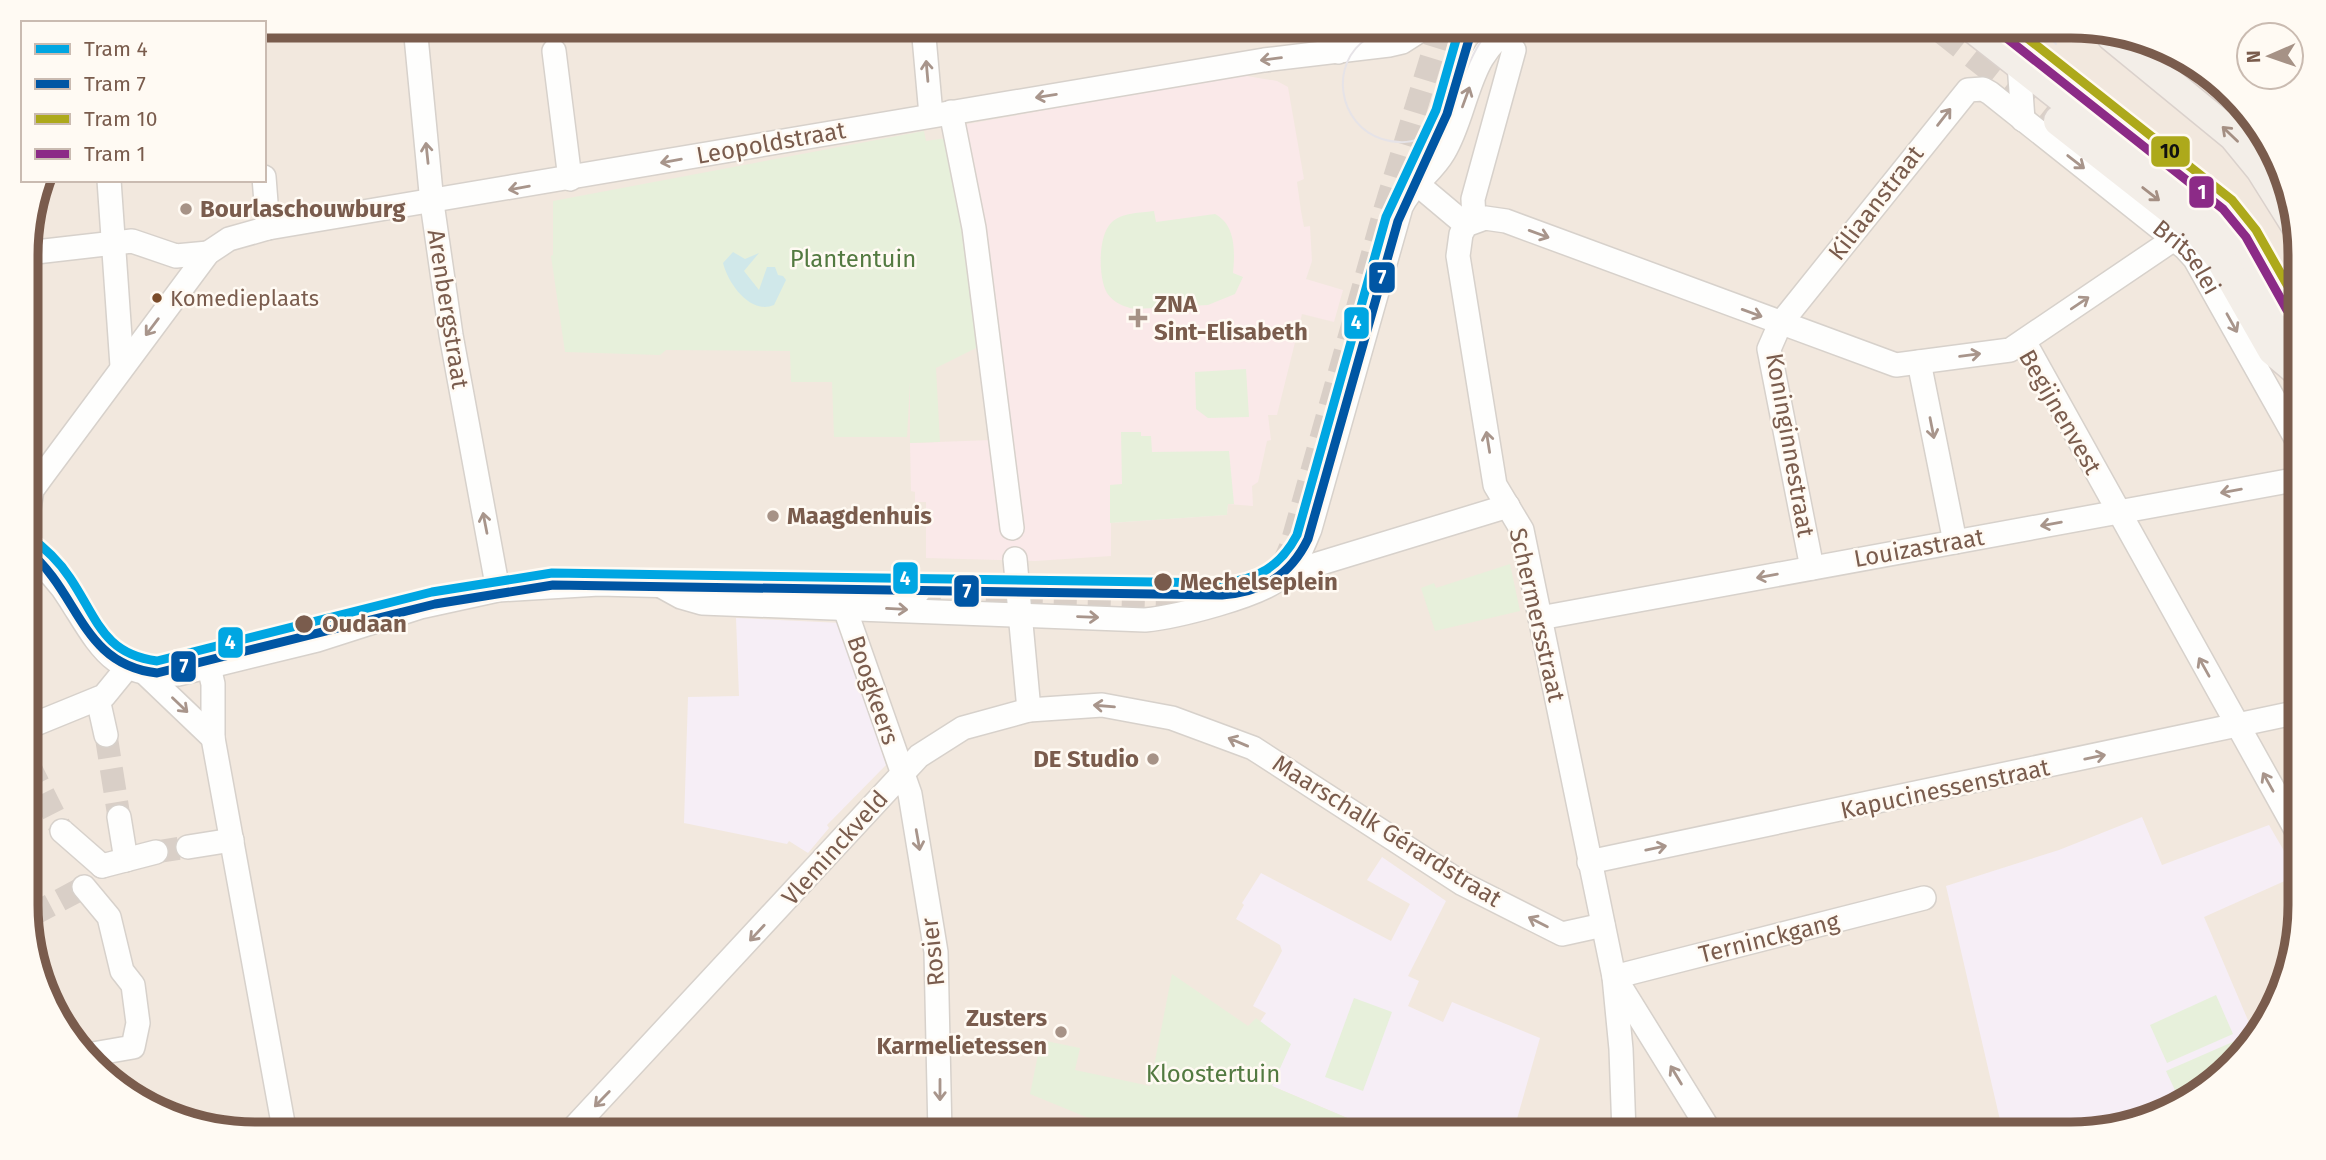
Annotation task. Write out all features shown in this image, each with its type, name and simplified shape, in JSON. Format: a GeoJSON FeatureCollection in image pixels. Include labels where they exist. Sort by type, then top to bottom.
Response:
{"type":"FeatureCollection","features":[{"type":"Feature","properties":{"kind":"main road","name":"Britselei"},"geometry":{"type":"LineString","coordinates":[[1988,39],[2219,221],[2237,242],[2288,333]]}},
{"type":"Feature","properties":{"kind":"main road"},"geometry":{"type":"LineString","coordinates":[[2123,45],[2234,136],[2261,169],[2280,199]]}},
{"type":"Feature","properties":{"kind":"main road"},"geometry":{"type":"LineString","coordinates":[[2059,121],[2199,232],[2220,257],[2273,350],[2288,363]]}},
{"type":"Feature","properties":{"kind":"street","name":"Arenbergstraat"},"geometry":{"type":"LineString","coordinates":[[416,39],[432,203],[455,361],[498,590]]}},
{"type":"Feature","properties":{"kind":"street"},"geometry":{"type":"LineString","coordinates":[[926,39],[941,113],[974,228],[1012,528]]}},
{"type":"Feature","properties":{"kind":"street"},"geometry":{"type":"LineString","coordinates":[[1335,39],[1338,52]]}},
{"type":"Feature","properties":{"kind":"street","name":"Leopoldstraat"},"geometry":{"type":"LineString","coordinates":[[208,253],[229,239],[268,228],[432,203],[941,113],[1264,60],[1402,42],[1407,39]]}},
{"type":"Feature","properties":{"kind":"street"},"geometry":{"type":"LineString","coordinates":[[1285,574],[1302,550],[1310,529],[1398,214],[1416,183],[1446,150],[1481,60],[1497,39]]}},
{"type":"Feature","properties":{"kind":"street","name":"Schermersstraat"},"geometry":{"type":"LineString","coordinates":[[1514,50],[1473,199],[1470,223],[1461,234],[1458,256],[1496,485],[1522,530],[1615,977]]}},
{"type":"Feature","properties":{"kind":"street"},"geometry":{"type":"LineString","coordinates":[[554,51],[570,179]]}},
{"type":"Feature","properties":{"kind":"street"},"geometry":{"type":"LineString","coordinates":[[2019,63],[2023,120]]}},
{"type":"Feature","properties":{"kind":"street","name":"Britselei"},"geometry":{"type":"LineString","coordinates":[[1975,88],[1990,93],[2174,239],[2195,259],[2288,424]]}},
{"type":"Feature","properties":{"kind":"street","name":"Kiliaanstraat"},"geometry":{"type":"LineString","coordinates":[[1780,324],[1962,94],[1975,88]]}},
{"type":"Feature","properties":{"kind":"street"},"geometry":{"type":"LineString","coordinates":[[109,182],[122,366]]}},
{"type":"Feature","properties":{"kind":"street"},"geometry":{"type":"LineString","coordinates":[[264,182],[268,228]]}},
{"type":"Feature","properties":{"kind":"street"},"geometry":{"type":"LineString","coordinates":[[1416,183],[1470,223]]}},
{"type":"Feature","properties":{"kind":"street","name":"Begijnenvest"},"geometry":{"type":"LineString","coordinates":[[1470,223],[1485,218],[1506,221],[1896,365],[2010,350],[2024,341],[2076,439],[2288,816]]}},
{"type":"Feature","properties":{"kind":"street"},"geometry":{"type":"LineString","coordinates":[[2024,341],[2174,239]]}},
{"type":"Feature","properties":{"kind":"street"},"geometry":{"type":"LineString","coordinates":[[39,251],[113,242],[145,243],[176,256],[208,253]]}},
{"type":"Feature","properties":{"kind":"street"},"geometry":{"type":"LineString","coordinates":[[39,473],[208,253]]}},
{"type":"Feature","properties":{"kind":"street","name":"Koninginnestraat"},"geometry":{"type":"LineString","coordinates":[[1780,324],[1769,349],[1812,568]]}},
{"type":"Feature","properties":{"kind":"street"},"geometry":{"type":"LineString","coordinates":[[1919,362],[1955,542]]}},
{"type":"Feature","properties":{"kind":"street","name":"Louizastraat"},"geometry":{"type":"LineString","coordinates":[[1541,618],[2288,481]]}},
{"type":"Feature","properties":{"kind":"street"},"geometry":{"type":"LineString","coordinates":[[661,586],[681,597],[702,603],[1161,618],[1257,590],[1285,574],[1508,506]]}},
{"type":"Feature","properties":{"kind":"street"},"geometry":{"type":"LineString","coordinates":[[1015,559],[1029,710]]}},
{"type":"Feature","properties":{"kind":"street"},"geometry":{"type":"LineString","coordinates":[[39,564],[56,580],[97,644],[136,671],[213,738]]}},
{"type":"Feature","properties":{"kind":"street"},"geometry":{"type":"LineString","coordinates":[[39,723],[104,696],[136,671],[178,674],[317,640],[420,607],[498,590],[561,584],[918,592]]}},
{"type":"Feature","properties":{"kind":"street","name":"Boogkeers"},"geometry":{"type":"LineString","coordinates":[[844,607],[903,774]]}},
{"type":"Feature","properties":{"kind":"street"},"geometry":{"type":"LineString","coordinates":[[209,667],[213,684],[213,738],[283,1122]]}},
{"type":"Feature","properties":{"kind":"street"},"geometry":{"type":"LineString","coordinates":[[98,699],[106,735]]}},
{"type":"Feature","properties":{"kind":"street","name":"Vleminckveld"},"geometry":{"type":"LineString","coordinates":[[579,1122],[903,774],[938,742],[963,728],[1029,710],[1102,705],[1172,718]]}},
{"type":"Feature","properties":{"kind":"street","name":"Kapucinessenstraat"},"geometry":{"type":"LineString","coordinates":[[1589,862],[2288,714]]}},
{"type":"Feature","properties":{"kind":"street","name":"Maarschalk Gérardstraat"},"geometry":{"type":"LineString","coordinates":[[1172,718],[1253,748],[1463,884],[1562,934],[1603,925]]}},
{"type":"Feature","properties":{"kind":"street","name":"Rosier"},"geometry":{"type":"LineString","coordinates":[[903,774],[910,794],[936,952],[940,1122]]}},
{"type":"Feature","properties":{"kind":"street"},"geometry":{"type":"LineString","coordinates":[[119,817],[126,860]]}},
{"type":"Feature","properties":{"kind":"street"},"geometry":{"type":"LineString","coordinates":[[62,831],[102,866]]}},
{"type":"Feature","properties":{"kind":"street"},"geometry":{"type":"LineString","coordinates":[[188,847],[232,840]]}},
{"type":"Feature","properties":{"kind":"street"},"geometry":{"type":"LineString","coordinates":[[97,1053],[132,1046],[138,1023],[132,985],[122,971],[109,917],[82,888],[102,866],[156,852]]}},
{"type":"Feature","properties":{"kind":"street","name":"Terninckgang"},"geometry":{"type":"LineString","coordinates":[[1615,977],[1924,898]]}},
{"type":"Feature","properties":{"kind":"street"},"geometry":{"type":"LineString","coordinates":[[1615,977],[1704,1121]]}},
{"type":"Feature","properties":{"kind":"street"},"geometry":{"type":"LineString","coordinates":[[1615,977],[1624,1121]]}},
{"type":"Feature","properties":{"kind":"shaded area"},"geometry":{"type":"Polygon","coordinates":[[[266,39],[2071,39],[2099,40],[2154,55],[2191,75],[2214,92],[2234,112],[2251,135],[2271,172],[2286,227],[2288,905],[2286,933],[2271,988],[2251,1025],[2234,1048],[2214,1068],[2191,1085],[2141,1110],[2085,1121],[255,1122],[227,1120],[172,1105],[135,1085],[112,1068],[92,1048],[75,1025],[55,988],[40,933],[40,227],[52,182],[266,182],[266,39]]]}},
{"type":"Feature","properties":{"kind":"shaded area","name":"ZNA Sint-Elisabeth"},"geometry":{"type":"Polygon","coordinates":[[[1241,75],[1277,81],[1288,87],[1304,179],[1297,182],[1301,211],[1304,227],[1310,226],[1312,261],[1306,279],[1343,290],[1334,322],[1302,314],[1277,415],[1268,415],[1271,440],[1267,441],[1258,482],[1252,486],[1253,506],[1228,504],[1227,515],[1111,523],[1111,556],[1035,561],[926,558],[926,502],[915,502],[915,492],[911,491],[910,443],[992,440],[945,128],[1241,75]]]}},
{"type":"Feature","properties":{"kind":"shaded area"},"geometry":{"type":"Polygon","coordinates":[[[736,618],[842,623],[886,765],[827,825],[829,828],[808,853],[789,841],[787,844],[684,823],[688,697],[739,696],[736,618]]]}},
{"type":"Feature","properties":{"kind":"shaded area"},"geometry":{"type":"Polygon","coordinates":[[[2142,817],[2162,865],[2269,825],[2288,858],[2288,879],[2204,917],[2250,1026],[2214,1068],[2167,1099],[2141,1110],[2113,1117],[2085,1121],[2000,1121],[1946,886],[2059,850],[2142,817]]]}},
{"type":"Feature","properties":{"kind":"shaded area"},"geometry":{"type":"Polygon","coordinates":[[[1382,857],[1446,901],[1408,976],[1419,981],[1408,1006],[1443,1022],[1452,1002],[1540,1038],[1516,1121],[1355,1121],[1272,1086],[1290,1044],[1260,1022],[1266,1013],[1253,1006],[1282,951],[1280,945],[1236,919],[1244,905],[1242,903],[1261,873],[1391,941],[1410,904],[1367,880],[1382,857]]]}},
{"type":"Feature","properties":{"kind":"green space","name":"Plantentuin"},"geometry":{"type":"Polygon","coordinates":[[[924,131],[926,141],[947,138],[980,346],[936,368],[940,442],[910,443],[910,382],[907,437],[834,437],[832,382],[791,382],[790,351],[666,350],[660,355],[565,352],[551,256],[553,201],[924,131]]]}},
{"type":"Feature","properties":{"kind":"green space"},"geometry":{"type":"Polygon","coordinates":[[[1154,211],[1156,222],[1215,214],[1222,219],[1233,240],[1233,273],[1243,277],[1235,294],[1208,305],[1135,309],[1120,304],[1107,293],[1101,267],[1102,247],[1107,229],[1120,217],[1154,211]]]}},
{"type":"Feature","properties":{"kind":"green space"},"geometry":{"type":"Polygon","coordinates":[[[1246,369],[1249,417],[1208,418],[1196,409],[1195,372],[1246,369]]]}},
{"type":"Feature","properties":{"kind":"green space"},"geometry":{"type":"Polygon","coordinates":[[[1121,432],[1141,432],[1141,436],[1151,436],[1152,452],[1229,451],[1234,504],[1228,504],[1227,515],[1110,523],[1110,485],[1122,484],[1121,432]]]}},
{"type":"Feature","properties":{"kind":"green space"},"geometry":{"type":"Polygon","coordinates":[[[1510,564],[1520,611],[1435,631],[1421,588],[1434,583],[1436,588],[1510,564]]]}},
{"type":"Feature","properties":{"kind":"green space","name":"Kloostertuin"},"geometry":{"type":"Polygon","coordinates":[[[1172,974],[1248,1026],[1256,1018],[1291,1044],[1272,1086],[1355,1121],[1097,1122],[1030,1094],[1041,1040],[1080,1048],[1075,1070],[1150,1086],[1172,974]]]}},
{"type":"Feature","properties":{"kind":"green space"},"geometry":{"type":"Polygon","coordinates":[[[2216,995],[2233,1034],[2167,1063],[2150,1025],[2216,995]]]}},
{"type":"Feature","properties":{"kind":"green space"},"geometry":{"type":"Polygon","coordinates":[[[1354,998],[1392,1012],[1363,1091],[1325,1077],[1354,998]]]}},
{"type":"Feature","properties":{"kind":"green space"},"geometry":{"type":"Polygon","coordinates":[[[2241,1038],[2214,1068],[2176,1093],[2166,1071],[2241,1038]]]}},
{"type":"Feature","properties":{"kind":"water"},"geometry":{"type":"Polygon","coordinates":[[[733,252],[745,259],[759,253],[744,271],[759,290],[767,267],[775,267],[778,275],[783,276],[786,280],[774,305],[757,305],[735,288],[723,263],[733,252]]]}},
{"type":"Feature","properties":{"kind":"tunnel"},"geometry":{"type":"LineString","coordinates":[[1281,569],[1291,546],[1385,209],[1437,39]]}},
{"type":"Feature","properties":{"kind":"tunnel"},"geometry":{"type":"LineString","coordinates":[[1955,39],[2059,121]]}},
{"type":"Feature","properties":{"kind":"tunnel"},"geometry":{"type":"LineString","coordinates":[[918,592],[1212,602]]}},
{"type":"Feature","properties":{"kind":"tunnel"},"geometry":{"type":"LineString","coordinates":[[106,735],[119,817]]}},
{"type":"Feature","properties":{"kind":"tunnel"},"geometry":{"type":"LineString","coordinates":[[39,785],[62,831]]}},
{"type":"Feature","properties":{"kind":"tunnel"},"geometry":{"type":"LineString","coordinates":[[156,852],[188,847]]}},
{"type":"Feature","properties":{"kind":"tunnel"},"geometry":{"type":"LineString","coordinates":[[39,911],[79,890]]}},
{"type":"Feature","properties":{"kind":"tram line"},"geometry":{"type":"LineString","coordinates":[[1367,39],[1355,49],[1347,62],[1343,77],[1348,107],[1356,121],[1367,132],[1382,139],[1407,142],[1426,135],[1441,121],[1483,39]]}},
{"type":"Feature","properties":{"kind":"tram line","name":"4"},"geometry":{"type":"LineString","coordinates":[[39,544],[61,566],[103,632],[113,642],[124,651],[157,661],[432,592],[552,573],[1222,583],[1246,579],[1275,563],[1297,535],[1386,217],[1436,110],[1456,39]]}},
{"type":"Feature","properties":{"kind":"tram line"},"geometry":{"type":"LineString","coordinates":[[1446,78],[1459,46],[1466,39]]}},
{"type":"Feature","properties":{"kind":"tram line","name":"7"},"geometry":{"type":"LineString","coordinates":[[39,561],[96,641],[112,656],[131,667],[157,673],[435,604],[553,585],[1222,595],[1262,586],[1293,563],[1308,539],[1398,221],[1447,114],[1469,39]]}},
{"type":"Feature","properties":{"kind":"tram line","name":"1"},"geometry":{"type":"LineString","coordinates":[[2008,39],[2223,209],[2246,237],[2287,310]]}},
{"type":"Feature","properties":{"kind":"tram line","name":"10"},"geometry":{"type":"LineString","coordinates":[[2028,39],[2232,200],[2256,230],[2288,286]]}},
{"type":"Feature","properties":{"kind":"tram line"},"geometry":{"type":"LineString","coordinates":[[2051,39],[2056,44]]}},
{"type":"Feature","properties":{"kind":"place","name":"Bourlaschouwburg"},"geometry":{"type":"Point","coordinates":[186,209]}},
{"type":"Feature","properties":{"kind":"place","name":"Komedieplaats"},"geometry":{"type":"Point","coordinates":[157,298]}},
{"type":"Feature","properties":{"kind":"place","name":"ZNA Sint-Elisabeth"},"geometry":{"type":"Point","coordinates":[1138,318]}},
{"type":"Feature","properties":{"kind":"place","name":"Maagdenhuis"},"geometry":{"type":"Point","coordinates":[773,516]}},
{"type":"Feature","properties":{"kind":"place","name":"Mechelseplein"},"geometry":{"type":"Point","coordinates":[1163,582]}},
{"type":"Feature","properties":{"kind":"place","name":"Oudaan"},"geometry":{"type":"Point","coordinates":[304,624]}},
{"type":"Feature","properties":{"kind":"place","name":"DE Studio"},"geometry":{"type":"Point","coordinates":[1153,759]}},
{"type":"Feature","properties":{"kind":"place","name":"Zusters Karmelietessen"},"geometry":{"type":"Point","coordinates":[1061,1032]}}]}
